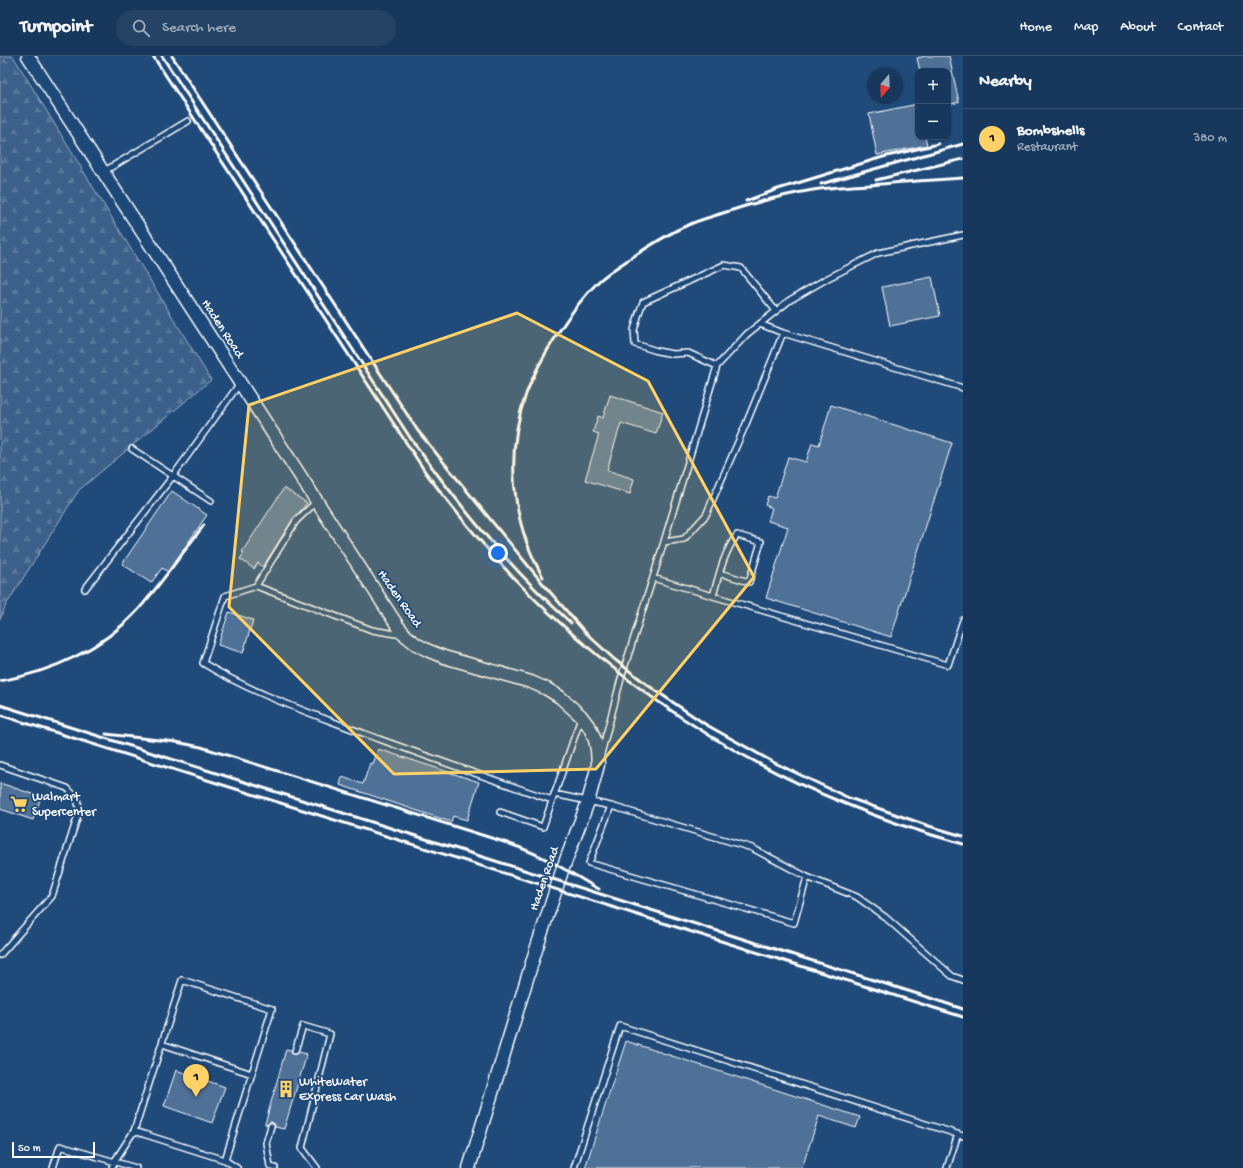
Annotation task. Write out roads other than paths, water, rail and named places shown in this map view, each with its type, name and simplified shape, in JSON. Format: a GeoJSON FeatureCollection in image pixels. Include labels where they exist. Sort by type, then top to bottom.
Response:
{"type":"FeatureCollection","features":[{"type":"Feature","properties":{"kind":"street","name":"Haden Road"},"geometry":{"type":"LineString","coordinates":[[28,56],[397,625],[406,636],[416,644],[444,657],[531,682],[547,689],[560,697],[581,716],[590,728],[595,740],[598,765],[588,802],[561,874],[534,956],[469,1168]]}},
{"type":"Feature","properties":{"kind":"lane"},"geometry":{"type":"LineString","coordinates":[[103,172],[188,121]]}},
{"type":"Feature","properties":{"kind":"lane"},"geometry":{"type":"LineString","coordinates":[[598,765],[622,675],[717,366],[746,334],[790,300],[828,278],[878,253],[963,235]]}},
{"type":"Feature","properties":{"kind":"lane"},"geometry":{"type":"LineString","coordinates":[[717,366],[688,353],[673,354],[635,344],[634,330],[638,313],[643,302],[724,265],[741,268],[776,311]]}},
{"type":"Feature","properties":{"kind":"lane"},"geometry":{"type":"LineString","coordinates":[[760,324],[783,333],[963,388]]}},
{"type":"Feature","properties":{"kind":"lane"},"geometry":{"type":"LineString","coordinates":[[664,542],[684,538],[706,515],[746,424],[783,333]]}},
{"type":"Feature","properties":{"kind":"lane"},"geometry":{"type":"LineString","coordinates":[[85,589],[173,476],[240,382]]}},
{"type":"Feature","properties":{"kind":"lane"},"geometry":{"type":"LineString","coordinates":[[132,449],[211,501]]}},
{"type":"Feature","properties":{"kind":"lane"},"geometry":{"type":"LineString","coordinates":[[256,586],[296,521],[317,501]]}},
{"type":"Feature","properties":{"kind":"lane"},"geometry":{"type":"LineString","coordinates":[[713,596],[720,573],[730,544],[737,535],[761,542],[749,582],[720,573]]}},
{"type":"Feature","properties":{"kind":"lane"},"geometry":{"type":"LineString","coordinates":[[653,578],[948,665],[963,620]]}},
{"type":"Feature","properties":{"kind":"lane"},"geometry":{"type":"LineString","coordinates":[[406,636],[372,630],[256,586],[225,596],[203,663],[224,676],[271,698],[393,745],[552,800]]}},
{"type":"Feature","properties":{"kind":"lane"},"geometry":{"type":"LineString","coordinates":[[500,812],[543,827],[581,716]]}},
{"type":"Feature","properties":{"kind":"lane"},"geometry":{"type":"LineString","coordinates":[[0,765],[67,788],[75,795],[79,802],[79,812],[52,896],[0,955]]}},
{"type":"Feature","properties":{"kind":"lane"},"geometry":{"type":"LineString","coordinates":[[554,794],[611,806],[752,848],[807,877],[857,897],[885,917],[952,976],[963,980]]}},
{"type":"Feature","properties":{"kind":"lane"},"geometry":{"type":"LineString","coordinates":[[611,806],[589,863],[794,923],[807,877]]}},
{"type":"Feature","properties":{"kind":"lane"},"geometry":{"type":"LineString","coordinates":[[112,1168],[114,1162],[134,1131],[182,980],[272,1009],[225,1160]]}},
{"type":"Feature","properties":{"kind":"lane"},"geometry":{"type":"LineString","coordinates":[[295,1051],[303,1026],[330,1034],[302,1148],[317,1168]]}},
{"type":"Feature","properties":{"kind":"lane"},"geometry":{"type":"LineString","coordinates":[[574,1168],[620,1026],[960,1135],[947,1168]]}},
{"type":"Feature","properties":{"kind":"lane"},"geometry":{"type":"LineString","coordinates":[[162,1044],[252,1074]]}},
{"type":"Feature","properties":{"kind":"lane"},"geometry":{"type":"LineString","coordinates":[[271,1126],[266,1144],[270,1166],[275,1168]]}},
{"type":"Feature","properties":{"kind":"lane"},"geometry":{"type":"LineString","coordinates":[[134,1131],[225,1160],[237,1168]]}},
{"type":"Feature","properties":{"kind":"lane"},"geometry":{"type":"LineString","coordinates":[[53,1168],[60,1146],[136,1168]]}},
{"type":"Feature","properties":{"kind":"railway"},"geometry":{"type":"LineString","coordinates":[[153,56],[426,473],[484,545],[530,595],[580,641],[615,669],[651,696],[726,745],[765,767],[846,804],[904,826],[963,844]]}},
{"type":"Feature","properties":{"kind":"railway"},"geometry":{"type":"LineString","coordinates":[[162,56],[411,439],[486,536],[548,602],[571,623]]}},
{"type":"Feature","properties":{"kind":"railway"},"geometry":{"type":"LineString","coordinates":[[172,56],[418,431],[544,585],[584,631],[614,659],[649,686],[705,724],[773,762],[849,798],[929,826],[963,836]]}},
{"type":"Feature","properties":{"kind":"railway"},"geometry":{"type":"LineString","coordinates":[[746,201],[778,189],[883,157],[938,144]]}},
{"type":"Feature","properties":{"kind":"railway"},"geometry":{"type":"LineString","coordinates":[[821,184],[963,144]]}},
{"type":"Feature","properties":{"kind":"railway"},"geometry":{"type":"LineString","coordinates":[[876,180],[963,159]]}},
{"type":"Feature","properties":{"kind":"railway"},"geometry":{"type":"LineString","coordinates":[[543,577],[532,556],[518,511],[514,464],[515,440],[519,417],[532,380],[557,334],[578,305],[599,281],[612,270],[661,239],[680,229],[700,220],[757,203],[790,194],[827,188],[963,178]]}},
{"type":"Feature","properties":{"kind":"railway"},"geometry":{"type":"LineString","coordinates":[[0,681],[38,672],[57,665],[75,657],[109,636],[124,624],[147,600],[204,525]]}},
{"type":"Feature","properties":{"kind":"railway"},"geometry":{"type":"LineString","coordinates":[[0,705],[963,1009]]}},
{"type":"Feature","properties":{"kind":"railway"},"geometry":{"type":"LineString","coordinates":[[0,715],[963,1017]]}},
{"type":"Feature","properties":{"kind":"railway"},"geometry":{"type":"LineString","coordinates":[[106,734],[176,742],[201,747],[501,841],[541,857],[599,889]]}},
{"type":"Feature","properties":{"kind":"place","name":"Walmart Supercenter"},"geometry":{"type":"Point","coordinates":[19,804]}},
{"type":"Feature","properties":{"kind":"place","name":"WhiteWater Express Car Wash"},"geometry":{"type":"Point","coordinates":[286,1089]}},
{"type":"Feature","properties":{"kind":"place","name":"Bombshells"},"geometry":{"type":"Point","coordinates":[196,1097]}}]}
